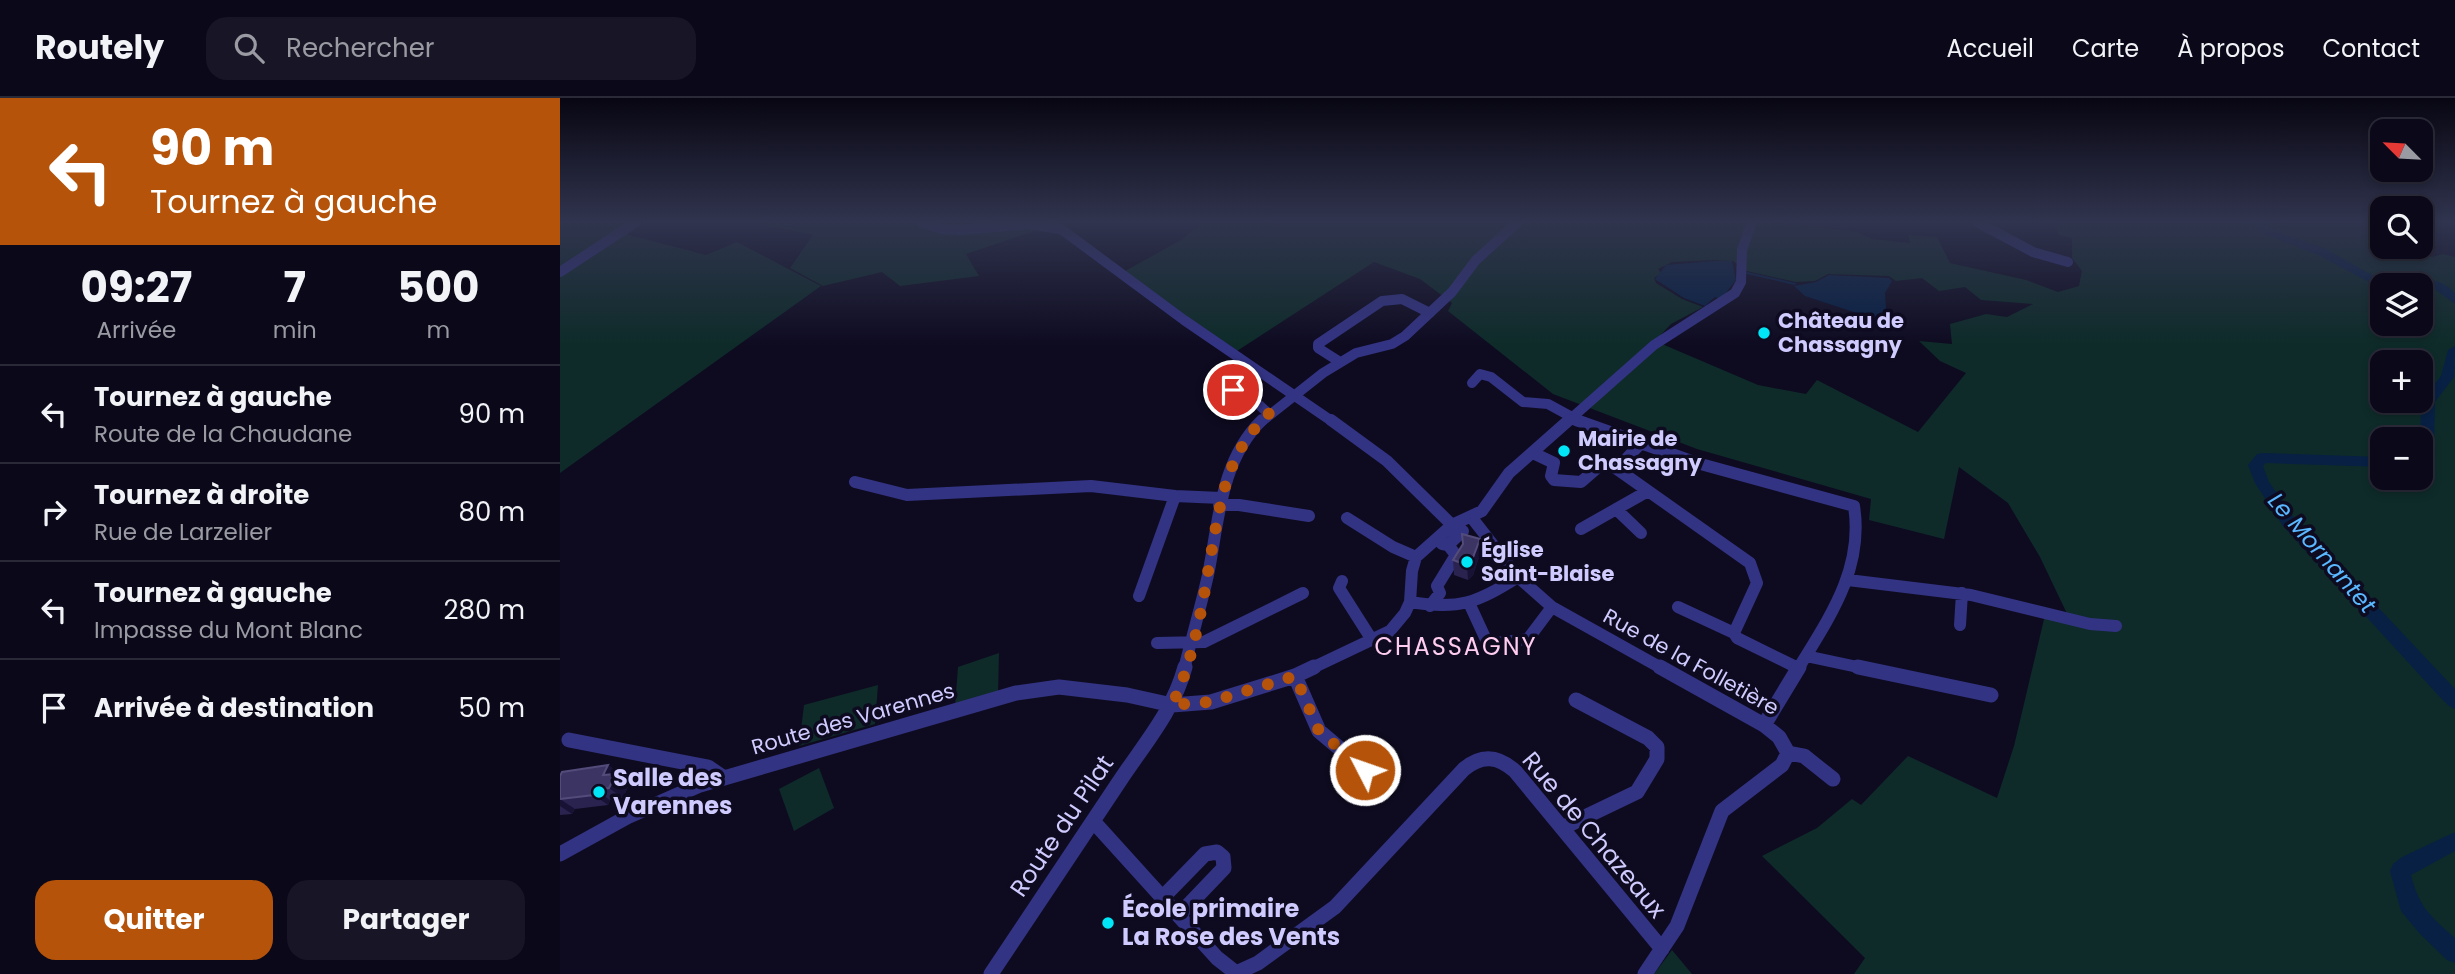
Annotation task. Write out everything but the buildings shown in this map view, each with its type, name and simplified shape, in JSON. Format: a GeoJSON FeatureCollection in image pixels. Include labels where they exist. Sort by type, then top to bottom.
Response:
{"type":"FeatureCollection","features":[{"type":"Feature","properties":{"kind":"street"},"geometry":{"type":"LineString","coordinates":[[1106,263],[1203,334],[1296,395],[1398,470],[1458,528]]}},
{"type":"Feature","properties":{"kind":"street"},"geometry":{"type":"LineString","coordinates":[[1452,292],[1474,263]]}},
{"type":"Feature","properties":{"kind":"street"},"geometry":{"type":"LineString","coordinates":[[1518,577],[1489,596],[1452,609],[1410,602],[1412,571],[1416,557],[1431,541],[1458,528],[1482,511],[1506,476],[1672,331],[1715,308],[1737,290],[1742,277],[1741,263]]}},
{"type":"Feature","properties":{"kind":"street","name":"Route du Pilat"},"geometry":{"type":"LineString","coordinates":[[991,974],[1172,705],[1192,643],[1220,502],[1240,446],[1247,435],[1269,414],[1340,362],[1356,354],[1399,341],[1452,292]]}},
{"type":"Feature","properties":{"kind":"street"},"geometry":{"type":"LineString","coordinates":[[1340,362],[1318,348],[1318,344],[1382,301],[1402,299],[1430,313]]}},
{"type":"Feature","properties":{"kind":"street"},"geometry":{"type":"LineString","coordinates":[[1472,383],[1480,374],[1491,377],[1522,402],[1548,404],[1572,419],[1697,463],[1854,506],[1854,548],[1842,596],[1764,725]]}},
{"type":"Feature","properties":{"kind":"street"},"geometry":{"type":"LineString","coordinates":[[1233,390],[1257,403],[1269,414]]}},
{"type":"Feature","properties":{"kind":"street"},"geometry":{"type":"LineString","coordinates":[[1617,469],[1641,443]]}},
{"type":"Feature","properties":{"kind":"street"},"geometry":{"type":"LineString","coordinates":[[1533,453],[1554,463],[1551,477],[1554,480],[1581,482],[1604,462],[1750,563],[1757,583],[1734,633]]}},
{"type":"Feature","properties":{"kind":"street"},"geometry":{"type":"LineString","coordinates":[[855,482],[907,495],[1091,486],[1309,516]]}},
{"type":"Feature","properties":{"kind":"street"},"geometry":{"type":"LineString","coordinates":[[1581,529],[1648,491]]}},
{"type":"Feature","properties":{"kind":"street"},"geometry":{"type":"LineString","coordinates":[[1139,596],[1175,496]]}},
{"type":"Feature","properties":{"kind":"street"},"geometry":{"type":"LineString","coordinates":[[1616,509],[1641,533]]}},
{"type":"Feature","properties":{"kind":"street"},"geometry":{"type":"LineString","coordinates":[[1347,518],[1393,547],[1416,557]]}},
{"type":"Feature","properties":{"kind":"street","name":"Rue de la Folletière"},"geometry":{"type":"LineString","coordinates":[[1472,518],[1518,577],[1552,607],[1764,725],[1779,737],[1788,753],[1804,756],[1833,779]]}},
{"type":"Feature","properties":{"kind":"street"},"geometry":{"type":"LineString","coordinates":[[1448,545],[1458,528]]}},
{"type":"Feature","properties":{"kind":"street"},"geometry":{"type":"LineString","coordinates":[[1430,606],[1440,593],[1437,586],[1456,555],[1448,545],[1431,541]]}},
{"type":"Feature","properties":{"kind":"street"},"geometry":{"type":"LineString","coordinates":[[1848,580],[1962,593],[2090,624],[2116,626]]}},
{"type":"Feature","properties":{"kind":"street"},"geometry":{"type":"LineString","coordinates":[[1342,581],[1339,588],[1342,597],[1372,640]]}},
{"type":"Feature","properties":{"kind":"street"},"geometry":{"type":"LineString","coordinates":[[1157,643],[1204,642],[1303,593]]}},
{"type":"Feature","properties":{"kind":"street"},"geometry":{"type":"LineString","coordinates":[[1960,625],[1962,593]]}},
{"type":"Feature","properties":{"kind":"street","name":"Route des Varennes"},"geometry":{"type":"LineString","coordinates":[[560,854],[640,811],[724,778],[1043,688],[1099,691],[1172,705],[1210,702],[1295,676],[1372,640],[1398,623],[1410,602]]}},
{"type":"Feature","properties":{"kind":"street"},"geometry":{"type":"LineString","coordinates":[[1470,604],[1488,644],[1524,643],[1531,640],[1552,607]]}},
{"type":"Feature","properties":{"kind":"street"},"geometry":{"type":"LineString","coordinates":[[1678,607],[1734,633],[1737,638],[1802,662],[1991,695]]}},
{"type":"Feature","properties":{"kind":"street"},"geometry":{"type":"LineString","coordinates":[[1295,676],[1319,731],[1365,770]]}},
{"type":"Feature","properties":{"kind":"street"},"geometry":{"type":"LineString","coordinates":[[1562,828],[1637,792],[1657,758],[1657,747],[1648,738],[1576,700]]}},
{"type":"Feature","properties":{"kind":"street"},"geometry":{"type":"LineString","coordinates":[[569,740],[708,767],[724,778]]}},
{"type":"Feature","properties":{"kind":"street"},"geometry":{"type":"LineString","coordinates":[[1645,974],[1678,926],[1722,811],[1782,765],[1788,753]]}},
{"type":"Feature","properties":{"kind":"street","name":"Rue de Chazeaux"},"geometry":{"type":"LineString","coordinates":[[1093,821],[1164,896],[1228,970],[1237,973],[1245,971],[1335,907],[1464,769],[1479,758],[1493,757],[1508,764],[1662,949]]}},
{"type":"Feature","properties":{"kind":"street"},"geometry":{"type":"LineString","coordinates":[[1164,896],[1205,854],[1217,852],[1223,858],[1224,868],[1180,914]]}},
{"type":"Feature","properties":{"kind":"green space"},"geometry":{"type":"Polygon","coordinates":[[[560,263],[777,263],[821,286],[560,473],[560,263]]]}},
{"type":"Feature","properties":{"kind":"green space"},"geometry":{"type":"Polygon","coordinates":[[[794,263],[971,263],[979,276],[900,286],[882,272],[823,286],[790,268],[794,263]]]}},
{"type":"Feature","properties":{"kind":"green space"},"geometry":{"type":"Polygon","coordinates":[[[1140,263],[1373,263],[1237,351],[1201,328],[1125,271],[1140,263]]]}},
{"type":"Feature","properties":{"kind":"green space"},"geometry":{"type":"Polygon","coordinates":[[[1376,263],[1670,263],[1658,269],[1661,273],[1654,278],[1656,283],[1682,299],[1703,307],[1671,324],[1655,341],[1758,385],[1806,394],[1817,380],[1918,432],[1966,373],[1940,361],[1919,341],[1952,344],[1950,324],[1986,314],[2007,317],[2033,304],[1981,300],[1965,287],[1939,291],[1922,278],[1896,281],[1889,276],[1828,274],[1815,281],[1796,282],[1747,271],[1736,263],[1950,263],[2026,280],[2058,292],[2079,286],[2082,271],[2076,263],[2455,263],[2455,974],[1854,974],[1865,958],[1762,856],[1817,828],[1852,799],[1861,805],[1908,756],[1997,798],[2014,746],[2045,615],[2071,622],[2040,557],[2008,503],[1959,467],[1944,539],[1869,520],[1871,499],[1697,449],[1553,394],[1448,311],[1452,303],[1420,279],[1376,263]]]}},
{"type":"Feature","properties":{"kind":"green space"},"geometry":{"type":"Polygon","coordinates":[[[999,653],[998,694],[955,707],[958,667],[999,653]]]}},
{"type":"Feature","properties":{"kind":"green space"},"geometry":{"type":"Polygon","coordinates":[[[878,685],[875,724],[799,746],[804,705],[878,685]]]}},
{"type":"Feature","properties":{"kind":"green space"},"geometry":{"type":"Polygon","coordinates":[[[819,768],[834,808],[794,831],[779,789],[819,768]]]}},
{"type":"Feature","properties":{"kind":"green space"},"geometry":{"type":"Polygon","coordinates":[[[1672,950],[1692,974],[1654,974],[1672,950]]]}},
{"type":"Feature","properties":{"kind":"water"},"geometry":{"type":"Polygon","coordinates":[[[1732,263],[1736,280],[1721,299],[1715,297],[1705,306],[1684,298],[1655,279],[1666,265],[1732,263]]]}},
{"type":"Feature","properties":{"kind":"water"},"geometry":{"type":"Polygon","coordinates":[[[1829,275],[1889,278],[1892,281],[1885,293],[1887,323],[1805,296],[1794,286],[1816,282],[1829,275]]]}},
{"type":"Feature","properties":{"kind":"waterway","name":"Le Mornantet"},"geometry":{"type":"LineString","coordinates":[[2342,263],[2370,278]]}},
{"type":"Feature","properties":{"kind":"waterway"},"geometry":{"type":"LineString","coordinates":[[1747,273],[1795,284]]}},
{"type":"Feature","properties":{"kind":"waterway","name":"Le Mornantet"},"geometry":{"type":"LineString","coordinates":[[2433,284],[2444,289],[2455,300]]}},
{"type":"Feature","properties":{"kind":"waterway","name":"Le Mornantet"},"geometry":{"type":"LineString","coordinates":[[2427,427],[2428,401],[2447,377],[2455,350]]}},
{"type":"Feature","properties":{"kind":"waterway","name":"Le Mornantet"},"geometry":{"type":"LineString","coordinates":[[2451,367],[2455,368]]}},
{"type":"Feature","properties":{"kind":"waterway","name":"Le Mornantet"},"geometry":{"type":"LineString","coordinates":[[2370,462],[2262,458],[2255,465],[2262,483],[2288,522],[2455,701]]}},
{"type":"Feature","properties":{"kind":"waterway","name":"Le Mornantet"},"geometry":{"type":"LineString","coordinates":[[2455,841],[2400,871],[2408,904],[2427,927],[2455,952]]}},
{"type":"Feature","properties":{"kind":"place","name":"Château de Chassagny"},"geometry":{"type":"Point","coordinates":[1764,333]}},
{"type":"Feature","properties":{"kind":"place","name":"Mairie de Chassagny"},"geometry":{"type":"Point","coordinates":[1564,451]}},
{"type":"Feature","properties":{"kind":"place","name":"Église Saint-Blaise"},"geometry":{"type":"Point","coordinates":[1467,562]}},
{"type":"Feature","properties":{"kind":"place","name":"Salle des Varennes"},"geometry":{"type":"Point","coordinates":[599,792]}},
{"type":"Feature","properties":{"kind":"place","name":"École primaire La Rose des Vents"},"geometry":{"type":"Point","coordinates":[1108,923]}},
{"type":"Feature","properties":{"kind":"district","name":"CHASSAGNY"},"geometry":{"type":"Point","coordinates":[1456,647]}},
{"type":"Feature","properties":{"kind":"route"},"geometry":{"type":"LineString","coordinates":[[1233,390],[1257,403],[1269,414],[1247,435],[1226,479],[1192,643],[1172,705],[1210,702],[1295,676],[1319,731],[1365,770]]}}]}
